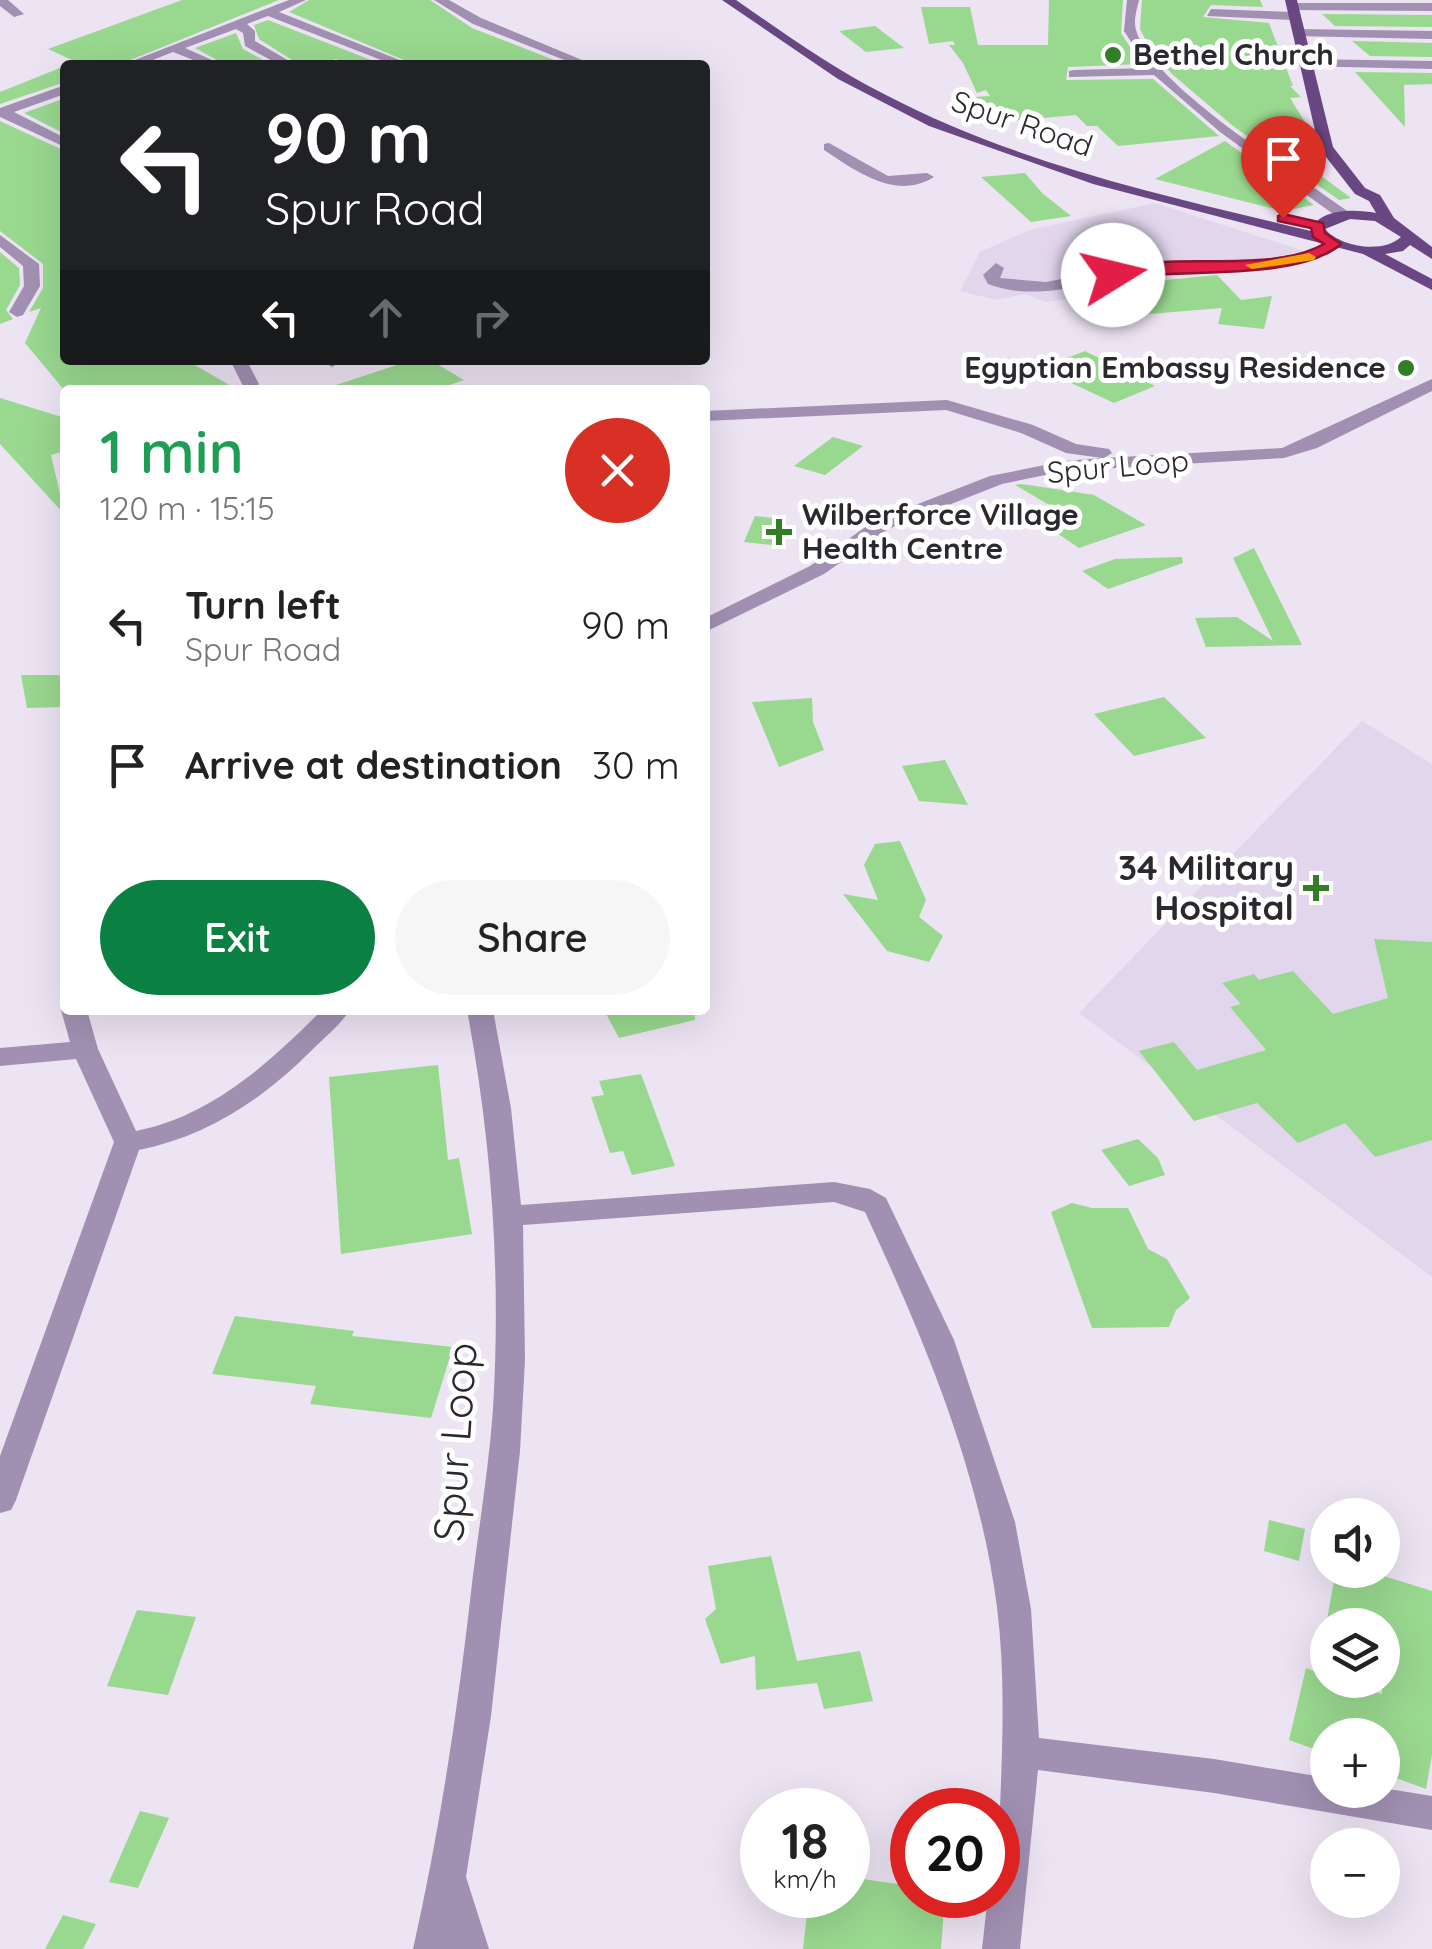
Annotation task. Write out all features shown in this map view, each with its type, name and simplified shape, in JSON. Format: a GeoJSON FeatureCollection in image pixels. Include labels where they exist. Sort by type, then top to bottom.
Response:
{"type":"FeatureCollection","features":[{"type":"Feature","properties":{"kind":"main road","name":"Spur Road"},"geometry":{"type":"LineString","coordinates":[[728,0],[852,83],[906,111],[1005,150],[1368,251]]}},
{"type":"Feature","properties":{"kind":"main road","name":"Spur Road"},"geometry":{"type":"LineString","coordinates":[[749,0],[872,78],[925,106],[1103,176]]}},
{"type":"Feature","properties":{"kind":"main road"},"geometry":{"type":"LineString","coordinates":[[1292,7],[1326,148],[1360,190],[1375,198],[1388,221]]}},
{"type":"Feature","properties":{"kind":"main road"},"geometry":{"type":"LineString","coordinates":[[1325,236],[1350,216],[1360,190]]}},
{"type":"Feature","properties":{"kind":"main road"},"geometry":{"type":"LineString","coordinates":[[1350,216],[1388,221],[1406,230],[1409,237],[1432,254]]}},
{"type":"Feature","properties":{"kind":"main road"},"geometry":{"type":"LineString","coordinates":[[1368,251],[1398,248],[1409,237]]}},
{"type":"Feature","properties":{"kind":"main road"},"geometry":{"type":"LineString","coordinates":[[1368,251],[1432,285]]}},
{"type":"Feature","properties":{"kind":"street"},"geometry":{"type":"LineString","coordinates":[[0,0],[18,14]]}},
{"type":"Feature","properties":{"kind":"street"},"geometry":{"type":"LineString","coordinates":[[142,60],[300,0]]}},
{"type":"Feature","properties":{"kind":"street"},"geometry":{"type":"LineString","coordinates":[[440,0],[478,21],[576,60]]}},
{"type":"Feature","properties":{"kind":"street"},"geometry":{"type":"LineString","coordinates":[[1132,0],[1130,30],[1160,71],[1206,116],[1350,216]]}},
{"type":"Feature","properties":{"kind":"street"},"geometry":{"type":"LineString","coordinates":[[1211,13],[1292,7],[1432,7]]}},
{"type":"Feature","properties":{"kind":"street"},"geometry":{"type":"LineString","coordinates":[[268,12],[393,60]]}},
{"type":"Feature","properties":{"kind":"street"},"geometry":{"type":"LineString","coordinates":[[237,24],[249,30],[250,43],[281,60]]}},
{"type":"Feature","properties":{"kind":"street"},"geometry":{"type":"LineString","coordinates":[[1298,33],[1432,35]]}},
{"type":"Feature","properties":{"kind":"street"},"geometry":{"type":"LineString","coordinates":[[174,48],[204,60]]}},
{"type":"Feature","properties":{"kind":"street"},"geometry":{"type":"LineString","coordinates":[[1304,63],[1432,65]]}},
{"type":"Feature","properties":{"kind":"street"},"geometry":{"type":"LineString","coordinates":[[1074,74],[1160,71]]}},
{"type":"Feature","properties":{"kind":"street"},"geometry":{"type":"LineString","coordinates":[[2,112],[60,91]]}},
{"type":"Feature","properties":{"kind":"street"},"geometry":{"type":"LineString","coordinates":[[37,100],[60,108]]}},
{"type":"Feature","properties":{"kind":"street"},"geometry":{"type":"LineString","coordinates":[[2,112],[60,141]]}},
{"type":"Feature","properties":{"kind":"street"},"geometry":{"type":"LineString","coordinates":[[829,148],[883,182],[927,177]]}},
{"type":"Feature","properties":{"kind":"street"},"geometry":{"type":"LineString","coordinates":[[996,268],[991,274],[994,282],[1021,288],[1149,268],[1226,268],[1311,257],[1325,236]]}},
{"type":"Feature","properties":{"kind":"street"},"geometry":{"type":"LineString","coordinates":[[0,240],[31,264],[32,286],[17,312]]}},
{"type":"Feature","properties":{"kind":"street"},"geometry":{"type":"LineString","coordinates":[[240,365],[250,384]]}},
{"type":"Feature","properties":{"kind":"street","name":"Spur Loop"},"geometry":{"type":"LineString","coordinates":[[710,624],[817,570],[880,526],[997,480],[1065,466],[1284,454],[1432,384]]}},
{"type":"Feature","properties":{"kind":"street"},"geometry":{"type":"LineString","coordinates":[[710,416],[947,405],[1027,429],[1072,450],[1167,460]]}},
{"type":"Feature","properties":{"kind":"street"},"geometry":{"type":"LineString","coordinates":[[0,1500],[128,1142],[85,1049],[75,1015]]}},
{"type":"Feature","properties":{"kind":"street"},"geometry":{"type":"LineString","coordinates":[[128,1142],[156,1139],[207,1119],[260,1084],[332,1015]]}},
{"type":"Feature","properties":{"kind":"street","name":"Spur Loop"},"geometry":{"type":"LineString","coordinates":[[432,1949],[448,1880],[477,1688],[508,1410],[508,1216],[491,1058],[481,1015]]}},
{"type":"Feature","properties":{"kind":"street"},"geometry":{"type":"LineString","coordinates":[[0,1057],[85,1049]]}},
{"type":"Feature","properties":{"kind":"street"},"geometry":{"type":"LineString","coordinates":[[508,1216],[834,1192],[860,1196],[876,1205],[940,1340],[999,1522],[1014,1609],[1022,1752],[1001,1949]]}},
{"type":"Feature","properties":{"kind":"street"},"geometry":{"type":"LineString","coordinates":[[1022,1752],[1214,1776],[1432,1813]]}},
{"type":"Feature","properties":{"kind":"street","name":"Spur Loop"},"geometry":{"type":"LineString","coordinates":[[448,1880],[470,1949]]}},
{"type":"Feature","properties":{"kind":"shaded area"},"geometry":{"type":"Polygon","coordinates":[[[1155,203],[1304,251],[1252,262],[1148,264],[1076,285],[1085,296],[1046,302],[1025,294],[996,300],[960,291],[980,252],[1030,230],[1155,203]]]}},
{"type":"Feature","properties":{"kind":"shaded area","name":"34 Military Hospital"},"geometry":{"type":"Polygon","coordinates":[[[1362,721],[1432,764],[1432,1277],[1079,1013],[1362,721]]]}},
{"type":"Feature","properties":{"kind":"building"},"geometry":{"type":"Polygon","coordinates":[[[182,0],[279,0],[130,60],[72,60],[48,49],[182,0]]]}},
{"type":"Feature","properties":{"kind":"building"},"geometry":{"type":"Polygon","coordinates":[[[309,0],[430,0],[472,28],[554,60],[404,60],[289,12],[309,0]]]}},
{"type":"Feature","properties":{"kind":"building"},"geometry":{"type":"Polygon","coordinates":[[[1049,0],[1123,0],[1121,33],[1141,64],[1068,67],[1066,80],[1153,79],[1219,136],[1118,146],[1097,126],[1087,126],[1076,115],[998,122],[974,97],[990,96],[986,90],[977,93],[963,63],[949,45],[955,45],[953,41],[929,44],[921,7],[970,7],[978,45],[1048,45],[1049,0]]]}},
{"type":"Feature","properties":{"kind":"building"},"geometry":{"type":"Polygon","coordinates":[[[1142,0],[1260,0],[1263,7],[1211,5],[1203,17],[1269,23],[1290,86],[1301,97],[1290,98],[1308,127],[1320,175],[1351,198],[1339,200],[1233,126],[1172,74],[1151,50],[1140,29],[1142,0]]]}},
{"type":"Feature","properties":{"kind":"building"},"geometry":{"type":"Polygon","coordinates":[[[1322,14],[1432,15],[1432,27],[1335,26],[1322,14]]]}},
{"type":"Feature","properties":{"kind":"building"},"geometry":{"type":"Polygon","coordinates":[[[268,20],[371,60],[292,60],[259,39],[254,25],[268,20]]]}},
{"type":"Feature","properties":{"kind":"building"},"geometry":{"type":"Polygon","coordinates":[[[875,26],[904,48],[866,52],[839,31],[875,26]]]}},
{"type":"Feature","properties":{"kind":"building"},"geometry":{"type":"Polygon","coordinates":[[[236,33],[243,49],[263,60],[217,60],[195,48],[236,33]]]}},
{"type":"Feature","properties":{"kind":"building"},"geometry":{"type":"Polygon","coordinates":[[[1352,41],[1432,43],[1432,57],[1370,56],[1352,41]]]}},
{"type":"Feature","properties":{"kind":"building"},"geometry":{"type":"Polygon","coordinates":[[[60,68],[60,84],[0,104],[0,92],[60,68]]]}},
{"type":"Feature","properties":{"kind":"building"},"geometry":{"type":"Polygon","coordinates":[[[1355,72],[1432,73],[1432,84],[1404,85],[1405,127],[1355,72]]]}},
{"type":"Feature","properties":{"kind":"building"},"geometry":{"type":"Polygon","coordinates":[[[60,100],[60,131],[24,113],[60,100]]]}},
{"type":"Feature","properties":{"kind":"building"},"geometry":{"type":"Polygon","coordinates":[[[0,121],[60,149],[60,365],[195,365],[229,385],[60,385],[25,343],[41,308],[29,312],[43,288],[43,264],[0,231],[0,121]]]}},
{"type":"Feature","properties":{"kind":"building"},"geometry":{"type":"Polygon","coordinates":[[[1225,141],[1314,205],[1283,211],[1155,179],[1225,141]]]}},
{"type":"Feature","properties":{"kind":"building"},"geometry":{"type":"Polygon","coordinates":[[[1025,173],[1042,193],[1071,216],[1031,222],[981,177],[1025,173]]]}},
{"type":"Feature","properties":{"kind":"building"},"geometry":{"type":"Polygon","coordinates":[[[0,252],[19,268],[20,285],[6,310],[13,319],[0,324],[0,252]]]}},
{"type":"Feature","properties":{"kind":"building"},"geometry":{"type":"Polygon","coordinates":[[[1217,275],[1241,300],[1272,296],[1264,329],[1218,324],[1222,308],[1149,314],[1124,284],[1217,275]]]}},
{"type":"Feature","properties":{"kind":"building"},"geometry":{"type":"Polygon","coordinates":[[[1085,351],[1155,386],[1114,403],[1067,381],[1080,376],[1054,363],[1085,351]]]}},
{"type":"Feature","properties":{"kind":"building"},"geometry":{"type":"Polygon","coordinates":[[[397,365],[438,365],[464,380],[450,385],[336,385],[397,365]]]}},
{"type":"Feature","properties":{"kind":"building"},"geometry":{"type":"Polygon","coordinates":[[[0,398],[60,416],[60,452],[51,455],[60,510],[0,444],[0,398]]]}},
{"type":"Feature","properties":{"kind":"building"},"geometry":{"type":"Polygon","coordinates":[[[833,437],[863,446],[825,475],[794,466],[833,437]]]}},
{"type":"Feature","properties":{"kind":"building"},"geometry":{"type":"Polygon","coordinates":[[[1015,485],[1094,495],[1146,525],[1079,548],[1033,517],[1056,509],[1015,485]]]}},
{"type":"Feature","properties":{"kind":"building","name":"Wilberforce Village Health Centre"},"geometry":{"type":"Polygon","coordinates":[[[755,516],[782,519],[771,545],[744,542],[755,516]]]}},
{"type":"Feature","properties":{"kind":"building"},"geometry":{"type":"Polygon","coordinates":[[[1254,548],[1302,645],[1206,647],[1195,618],[1237,617],[1273,641],[1233,558],[1254,548]]]}},
{"type":"Feature","properties":{"kind":"building"},"geometry":{"type":"Polygon","coordinates":[[[1182,557],[1183,563],[1108,589],[1082,571],[1115,559],[1182,557]]]}},
{"type":"Feature","properties":{"kind":"building"},"geometry":{"type":"Polygon","coordinates":[[[21,675],[60,675],[60,707],[27,708],[21,675]]]}},
{"type":"Feature","properties":{"kind":"building"},"geometry":{"type":"Polygon","coordinates":[[[1164,697],[1206,738],[1134,756],[1094,714],[1164,697]]]}},
{"type":"Feature","properties":{"kind":"building"},"geometry":{"type":"Polygon","coordinates":[[[812,698],[813,722],[824,750],[779,767],[752,702],[812,698]]]}},
{"type":"Feature","properties":{"kind":"building"},"geometry":{"type":"Polygon","coordinates":[[[945,760],[968,805],[919,801],[902,766],[945,760]]]}},
{"type":"Feature","properties":{"kind":"building"},"geometry":{"type":"Polygon","coordinates":[[[900,841],[926,900],[919,917],[943,936],[929,962],[887,951],[843,894],[878,900],[864,865],[875,844],[900,841]]]}},
{"type":"Feature","properties":{"kind":"building"},"geometry":{"type":"Polygon","coordinates":[[[1374,939],[1432,942],[1432,1140],[1375,1157],[1345,1123],[1298,1143],[1257,1103],[1194,1121],[1139,1051],[1174,1042],[1197,1070],[1266,1050],[1230,1007],[1241,1004],[1222,983],[1254,974],[1259,980],[1293,971],[1333,1014],[1388,998],[1374,939]]]}},
{"type":"Feature","properties":{"kind":"building"},"geometry":{"type":"Polygon","coordinates":[[[607,1015],[694,1015],[695,1020],[619,1038],[607,1015]]]}},
{"type":"Feature","properties":{"kind":"building"},"geometry":{"type":"Polygon","coordinates":[[[438,1065],[448,1160],[459,1158],[472,1234],[341,1254],[329,1077],[438,1065]]]}},
{"type":"Feature","properties":{"kind":"building"},"geometry":{"type":"Polygon","coordinates":[[[641,1074],[675,1166],[632,1175],[623,1151],[610,1153],[591,1097],[604,1095],[599,1081],[641,1074]]]}},
{"type":"Feature","properties":{"kind":"building"},"geometry":{"type":"Polygon","coordinates":[[[1138,1139],[1158,1158],[1165,1175],[1129,1186],[1101,1150],[1138,1139]]]}},
{"type":"Feature","properties":{"kind":"building"},"geometry":{"type":"Polygon","coordinates":[[[1072,1203],[1092,1208],[1128,1208],[1148,1249],[1167,1259],[1190,1298],[1176,1310],[1169,1327],[1092,1328],[1051,1212],[1072,1203]]]}},
{"type":"Feature","properties":{"kind":"building"},"geometry":{"type":"Polygon","coordinates":[[[235,1316],[354,1331],[352,1336],[453,1347],[431,1418],[310,1404],[316,1386],[212,1374],[235,1316]]]}},
{"type":"Feature","properties":{"kind":"building"},"geometry":{"type":"Polygon","coordinates":[[[1269,1520],[1305,1529],[1299,1561],[1264,1551],[1269,1520]]]}},
{"type":"Feature","properties":{"kind":"building"},"geometry":{"type":"Polygon","coordinates":[[[771,1556],[797,1661],[860,1651],[873,1701],[824,1709],[817,1683],[756,1690],[755,1656],[721,1664],[705,1619],[716,1609],[708,1566],[771,1556]]]}},
{"type":"Feature","properties":{"kind":"building"},"geometry":{"type":"Polygon","coordinates":[[[1400,1581],[1432,1591],[1432,1755],[1426,1789],[1400,1780],[1400,1718],[1310,1718],[1310,1748],[1289,1740],[1306,1668],[1310,1669],[1310,1698],[1400,1698],[1400,1608],[1329,1608],[1333,1588],[1400,1588],[1400,1581]]]}},
{"type":"Feature","properties":{"kind":"building"},"geometry":{"type":"Polygon","coordinates":[[[137,1610],[196,1617],[168,1695],[107,1686],[137,1610]]]}},
{"type":"Feature","properties":{"kind":"building"},"geometry":{"type":"Polygon","coordinates":[[[140,1811],[169,1818],[138,1888],[109,1882],[140,1811]]]}},
{"type":"Feature","properties":{"kind":"building"},"geometry":{"type":"Polygon","coordinates":[[[870,1880],[890,1883],[890,1918],[943,1918],[941,1949],[803,1949],[806,1918],[870,1918],[870,1880]]]}},
{"type":"Feature","properties":{"kind":"building"},"geometry":{"type":"Polygon","coordinates":[[[63,1915],[96,1924],[83,1949],[45,1949],[63,1915]]]}},
{"type":"Feature","properties":{"kind":"slow traffic"},"geometry":{"type":"LineString","coordinates":[[1252,265],[1309,257]]}},
{"type":"Feature","properties":{"kind":"place","name":"Bethel Church"},"geometry":{"type":"Point","coordinates":[1113,55]}},
{"type":"Feature","properties":{"kind":"place","name":"Egyptian Embassy Residence"},"geometry":{"type":"Point","coordinates":[1406,368]}},
{"type":"Feature","properties":{"kind":"place","name":"Wilberforce Village Health Centre"},"geometry":{"type":"Point","coordinates":[779,532]}},
{"type":"Feature","properties":{"kind":"place","name":"34 Military Hospital"},"geometry":{"type":"Point","coordinates":[1316,888]}},
{"type":"Feature","properties":{"kind":"route"},"geometry":{"type":"LineString","coordinates":[[1113,275],[1149,268],[1226,268],[1311,257],[1334,244],[1318,234],[1318,226],[1283,218]]}}]}
